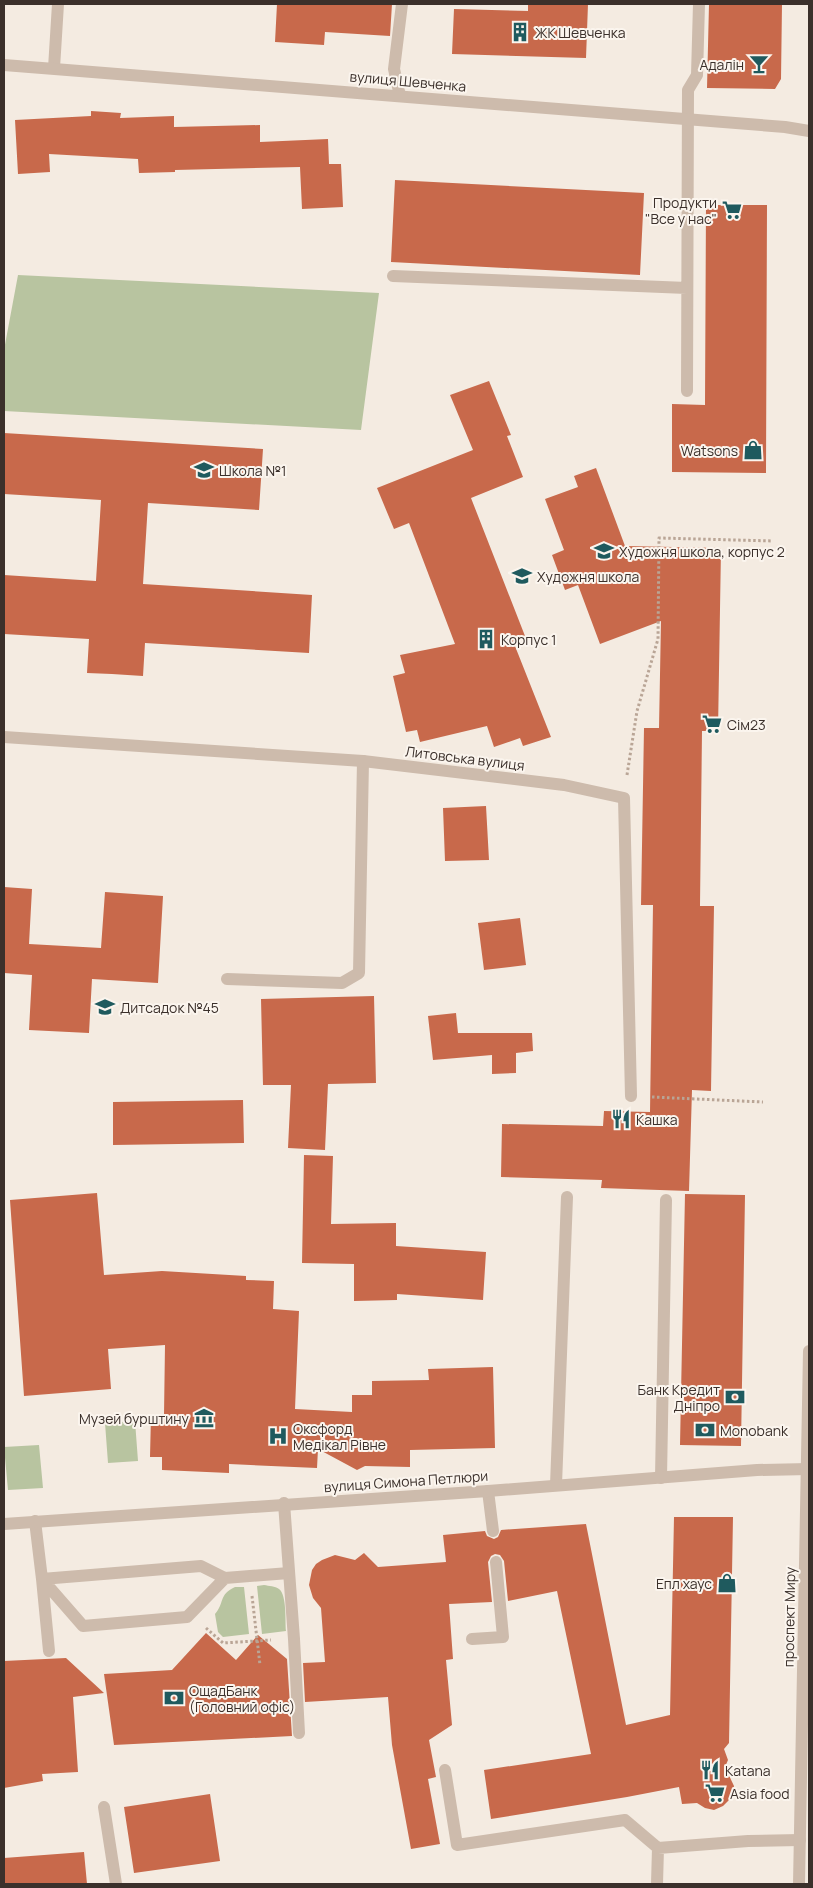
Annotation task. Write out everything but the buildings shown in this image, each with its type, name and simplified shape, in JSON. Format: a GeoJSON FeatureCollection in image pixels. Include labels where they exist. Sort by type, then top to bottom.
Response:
{"type":"FeatureCollection","features":[{"type":"Feature","properties":{"kind":"street"},"geometry":{"type":"LineString","coordinates":[[54,68],[58,4]]}},
{"type":"Feature","properties":{"kind":"street"},"geometry":{"type":"LineString","coordinates":[[400,96],[394,69],[402,4]]}},
{"type":"Feature","properties":{"kind":"street"},"geometry":{"type":"LineString","coordinates":[[687,391],[688,90],[697,75],[699,4]]}},
{"type":"Feature","properties":{"kind":"street","name":"вулиця Шевченка"},"geometry":{"type":"LineString","coordinates":[[4,65],[809,131]]}},
{"type":"Feature","properties":{"kind":"street"},"geometry":{"type":"LineString","coordinates":[[393,276],[687,288]]}},
{"type":"Feature","properties":{"kind":"street","name":"Литовська вулиця"},"geometry":{"type":"LineString","coordinates":[[4,737],[363,761],[564,785],[624,798]]}},
{"type":"Feature","properties":{"kind":"street"},"geometry":{"type":"LineString","coordinates":[[227,980],[342,983],[359,973],[363,761]]}},
{"type":"Feature","properties":{"kind":"street"},"geometry":{"type":"LineString","coordinates":[[624,798],[631,1096]]}},
{"type":"Feature","properties":{"kind":"street"},"geometry":{"type":"LineString","coordinates":[[556,1485],[567,1197]]}},
{"type":"Feature","properties":{"kind":"street"},"geometry":{"type":"LineString","coordinates":[[661,1478],[666,1200]]}},
{"type":"Feature","properties":{"kind":"street","name":"проспект Миру"},"geometry":{"type":"LineString","coordinates":[[799,1884],[809,1351]]}},
{"type":"Feature","properties":{"kind":"street","name":"вулиця Симона Петлюри"},"geometry":{"type":"LineString","coordinates":[[4,1524],[284,1503],[488,1491],[757,1470],[808,1469]]}},
{"type":"Feature","properties":{"kind":"street"},"geometry":{"type":"LineString","coordinates":[[488,1491],[493,1531]]}},
{"type":"Feature","properties":{"kind":"street"},"geometry":{"type":"LineString","coordinates":[[284,1503],[299,1733]]}},
{"type":"Feature","properties":{"kind":"street"},"geometry":{"type":"LineString","coordinates":[[34,1521],[49,1651]]}},
{"type":"Feature","properties":{"kind":"street"},"geometry":{"type":"LineString","coordinates":[[472,1639],[503,1637],[496,1562]]}},
{"type":"Feature","properties":{"kind":"street"},"geometry":{"type":"LineString","coordinates":[[42,1579],[201,1566],[225,1578],[289,1573]]}},
{"type":"Feature","properties":{"kind":"street"},"geometry":{"type":"LineString","coordinates":[[42,1579],[83,1626],[187,1617],[225,1578]]}},
{"type":"Feature","properties":{"kind":"street"},"geometry":{"type":"LineString","coordinates":[[445,1770],[457,1845],[625,1820],[658,1848],[748,1841],[800,1840]]}},
{"type":"Feature","properties":{"kind":"street"},"geometry":{"type":"LineString","coordinates":[[104,1807],[116,1884]]}},
{"type":"Feature","properties":{"kind":"street"},"geometry":{"type":"LineString","coordinates":[[657,1884],[658,1848]]}},
{"type":"Feature","properties":{"kind":"path"},"geometry":{"type":"LineString","coordinates":[[624,798],[636,712],[658,639],[659,538],[773,541]]}},
{"type":"Feature","properties":{"kind":"path"},"geometry":{"type":"LineString","coordinates":[[631,1096],[763,1102]]}},
{"type":"Feature","properties":{"kind":"path"},"geometry":{"type":"LineString","coordinates":[[250,1577],[260,1665]]}},
{"type":"Feature","properties":{"kind":"path"},"geometry":{"type":"LineString","coordinates":[[204,1626],[224,1643],[257,1641]]}},
{"type":"Feature","properties":{"kind":"green space"},"geometry":{"type":"Polygon","coordinates":[[[18,275],[379,293],[361,430],[4,411],[4,350],[18,275]]]}},
{"type":"Feature","properties":{"kind":"green space"},"geometry":{"type":"Polygon","coordinates":[[[135,1421],[138,1461],[108,1463],[105,1423],[135,1421]]]}},
{"type":"Feature","properties":{"kind":"green space"},"geometry":{"type":"Polygon","coordinates":[[[39,1445],[43,1488],[8,1490],[4,1447],[39,1445]]]}},
{"type":"Feature","properties":{"kind":"green space"},"geometry":{"type":"Polygon","coordinates":[[[257,1586],[276,1587],[282,1592],[286,1631],[262,1634],[257,1586]]]}},
{"type":"Feature","properties":{"kind":"green space"},"geometry":{"type":"Polygon","coordinates":[[[235,1587],[244,1587],[249,1634],[223,1637],[218,1632],[215,1614],[226,1593],[235,1587]]]}},
{"type":"Feature","properties":{"kind":"place","name":"ЖК Шевченка"},"geometry":{"type":"Point","coordinates":[520,32]}},
{"type":"Feature","properties":{"kind":"place","name":"Адалін"},"geometry":{"type":"Point","coordinates":[759,64]}},
{"type":"Feature","properties":{"kind":"place","name":"Продукти \"Все у нас\""},"geometry":{"type":"Point","coordinates":[732,210]}},
{"type":"Feature","properties":{"kind":"place","name":"Watsons"},"geometry":{"type":"Point","coordinates":[753,450]}},
{"type":"Feature","properties":{"kind":"place","name":"Школа №1"},"geometry":{"type":"Point","coordinates":[204,470]}},
{"type":"Feature","properties":{"kind":"place","name":"Художня школа, корпус 2"},"geometry":{"type":"Point","coordinates":[604,551]}},
{"type":"Feature","properties":{"kind":"place","name":"Художня школа"},"geometry":{"type":"Point","coordinates":[522,576]}},
{"type":"Feature","properties":{"kind":"place","name":"Корпус 1"},"geometry":{"type":"Point","coordinates":[486,639]}},
{"type":"Feature","properties":{"kind":"place","name":"Сім23"},"geometry":{"type":"Point","coordinates":[712,724]}},
{"type":"Feature","properties":{"kind":"place","name":"Дитсадок №45"},"geometry":{"type":"Point","coordinates":[105,1007]}},
{"type":"Feature","properties":{"kind":"place","name":"Кашка"},"geometry":{"type":"Point","coordinates":[621,1119]}},
{"type":"Feature","properties":{"kind":"place","name":"Банк Кредит Дніпро"},"geometry":{"type":"Point","coordinates":[735,1397]}},
{"type":"Feature","properties":{"kind":"place","name":"Музей бурштину"},"geometry":{"type":"Point","coordinates":[204,1418]}},
{"type":"Feature","properties":{"kind":"place","name":"Monobank"},"geometry":{"type":"Point","coordinates":[705,1430]}},
{"type":"Feature","properties":{"kind":"place","name":"Оксфорд Медікал Рівне"},"geometry":{"type":"Point","coordinates":[278,1436]}},
{"type":"Feature","properties":{"kind":"place","name":"Епл хаус"},"geometry":{"type":"Point","coordinates":[727,1583]}},
{"type":"Feature","properties":{"kind":"place","name":"ОщадБанк (Головний офіс)"},"geometry":{"type":"Point","coordinates":[174,1698]}},
{"type":"Feature","properties":{"kind":"place","name":"Katana"},"geometry":{"type":"Point","coordinates":[710,1770]}},
{"type":"Feature","properties":{"kind":"place","name":"Asia food"},"geometry":{"type":"Point","coordinates":[715,1793]}}]}
